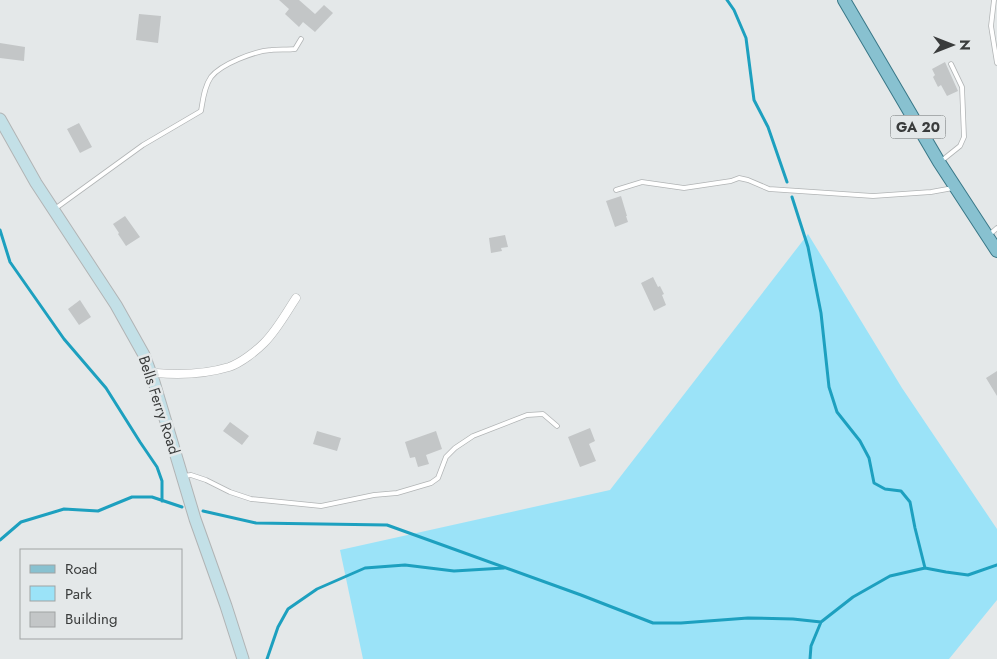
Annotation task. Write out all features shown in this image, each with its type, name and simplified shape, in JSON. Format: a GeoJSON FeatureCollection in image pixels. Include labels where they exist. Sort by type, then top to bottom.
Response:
{"type":"FeatureCollection","features":[{"type":"Feature","properties":{"kind":"main road","name":"GA 20"},"geometry":{"type":"LineString","coordinates":[[844,0],[939,162],[955,187],[992,233],[997,251]]}},
{"type":"Feature","properties":{"kind":"main road","name":"Bells Ferry Road"},"geometry":{"type":"LineString","coordinates":[[0,119],[36,183],[116,305],[144,355],[152,375],[194,519],[243,659]]}},
{"type":"Feature","properties":{"kind":"street"},"geometry":{"type":"LineString","coordinates":[[152,375],[156,373],[200,373],[231,366],[250,355],[265,342],[296,298]]}},
{"type":"Feature","properties":{"kind":"lane"},"geometry":{"type":"LineString","coordinates":[[994,0],[991,26],[997,63]]}},
{"type":"Feature","properties":{"kind":"lane"},"geometry":{"type":"LineString","coordinates":[[53,210],[143,145],[201,111],[204,93],[211,77],[228,64],[256,52],[295,49],[301,39]]}},
{"type":"Feature","properties":{"kind":"lane"},"geometry":{"type":"LineString","coordinates":[[939,162],[960,146],[964,137],[962,87],[951,64]]}},
{"type":"Feature","properties":{"kind":"lane"},"geometry":{"type":"LineString","coordinates":[[616,190],[642,182],[684,188],[739,178],[769,189],[873,196],[931,192],[955,187]]}},
{"type":"Feature","properties":{"kind":"lane"},"geometry":{"type":"LineString","coordinates":[[181,476],[191,475],[206,480],[251,500],[321,506],[397,493],[431,483],[438,478],[446,457],[455,448],[473,436],[527,415],[543,414],[557,426]]}},
{"type":"Feature","properties":{"kind":"green space"},"geometry":{"type":"Polygon","coordinates":[[[808,234],[902,388],[997,529],[997,600],[949,659],[363,659],[340,550],[610,490],[808,234]]]}},
{"type":"Feature","properties":{"kind":"building"},"geometry":{"type":"Polygon","coordinates":[[[279,0],[299,0],[315,14],[324,5],[333,13],[315,32],[303,22],[299,27],[285,14],[289,9],[279,0]]]}},
{"type":"Feature","properties":{"kind":"building"},"geometry":{"type":"Polygon","coordinates":[[[139,14],[161,16],[158,43],[136,40],[139,14]]]}},
{"type":"Feature","properties":{"kind":"building"},"geometry":{"type":"Polygon","coordinates":[[[0,43],[25,47],[24,61],[0,58],[0,43]]]}},
{"type":"Feature","properties":{"kind":"building"},"geometry":{"type":"Polygon","coordinates":[[[945,62],[958,91],[947,96],[941,85],[938,87],[933,77],[935,75],[932,69],[945,62]]]}},
{"type":"Feature","properties":{"kind":"building"},"geometry":{"type":"Polygon","coordinates":[[[79,123],[92,147],[80,153],[67,129],[79,123]]]}},
{"type":"Feature","properties":{"kind":"building"},"geometry":{"type":"Polygon","coordinates":[[[621,196],[628,222],[615,227],[606,201],[621,196]]]}},
{"type":"Feature","properties":{"kind":"building"},"geometry":{"type":"Polygon","coordinates":[[[125,216],[140,237],[126,246],[113,224],[125,216]]]}},
{"type":"Feature","properties":{"kind":"building"},"geometry":{"type":"Polygon","coordinates":[[[505,235],[508,247],[501,248],[502,251],[491,253],[489,238],[505,235]]]}},
{"type":"Feature","properties":{"kind":"building"},"geometry":{"type":"Polygon","coordinates":[[[653,277],[664,294],[662,295],[666,305],[654,311],[641,283],[653,277]]]}},
{"type":"Feature","properties":{"kind":"building"},"geometry":{"type":"Polygon","coordinates":[[[80,300],[91,317],[79,325],[68,309],[80,300]]]}},
{"type":"Feature","properties":{"kind":"building"},"geometry":{"type":"Polygon","coordinates":[[[997,371],[997,396],[986,378],[997,371]]]}},
{"type":"Feature","properties":{"kind":"building"},"geometry":{"type":"Polygon","coordinates":[[[230,422],[249,436],[242,445],[223,431],[230,422]]]}},
{"type":"Feature","properties":{"kind":"building"},"geometry":{"type":"Polygon","coordinates":[[[590,428],[595,441],[589,444],[596,461],[580,467],[568,437],[590,428]]]}},
{"type":"Feature","properties":{"kind":"building"},"geometry":{"type":"Polygon","coordinates":[[[317,431],[341,438],[337,451],[313,444],[317,431]]]}},
{"type":"Feature","properties":{"kind":"building"},"geometry":{"type":"Polygon","coordinates":[[[436,431],[442,449],[426,455],[429,464],[418,467],[415,457],[410,458],[405,442],[436,431]]]}},
{"type":"Feature","properties":{"kind":"waterway"},"geometry":{"type":"LineString","coordinates":[[727,0],[734,10],[746,38],[754,100],[768,127],[787,182]]}},
{"type":"Feature","properties":{"kind":"waterway"},"geometry":{"type":"LineString","coordinates":[[792,197],[808,247],[821,313],[829,387],[837,412],[860,441],[869,458],[874,483],[885,489],[901,491],[910,502],[925,568]]}},
{"type":"Feature","properties":{"kind":"waterway"},"geometry":{"type":"LineString","coordinates":[[0,230],[10,262],[64,339],[106,388],[157,467],[162,481],[162,501]]}},
{"type":"Feature","properties":{"kind":"waterway"},"geometry":{"type":"LineString","coordinates":[[0,540],[21,522],[64,509],[98,511],[132,497],[152,497],[182,507]]}},
{"type":"Feature","properties":{"kind":"waterway"},"geometry":{"type":"LineString","coordinates":[[203,511],[256,523],[387,525],[653,623],[748,618],[821,622]]}},
{"type":"Feature","properties":{"kind":"waterway"},"geometry":{"type":"LineString","coordinates":[[267,659],[278,627],[288,609],[317,589],[365,568],[405,565],[454,571],[504,568]]}},
{"type":"Feature","properties":{"kind":"waterway"},"geometry":{"type":"LineString","coordinates":[[810,659],[811,646],[821,622],[853,597],[890,576],[925,568],[968,575],[997,565]]}}]}
